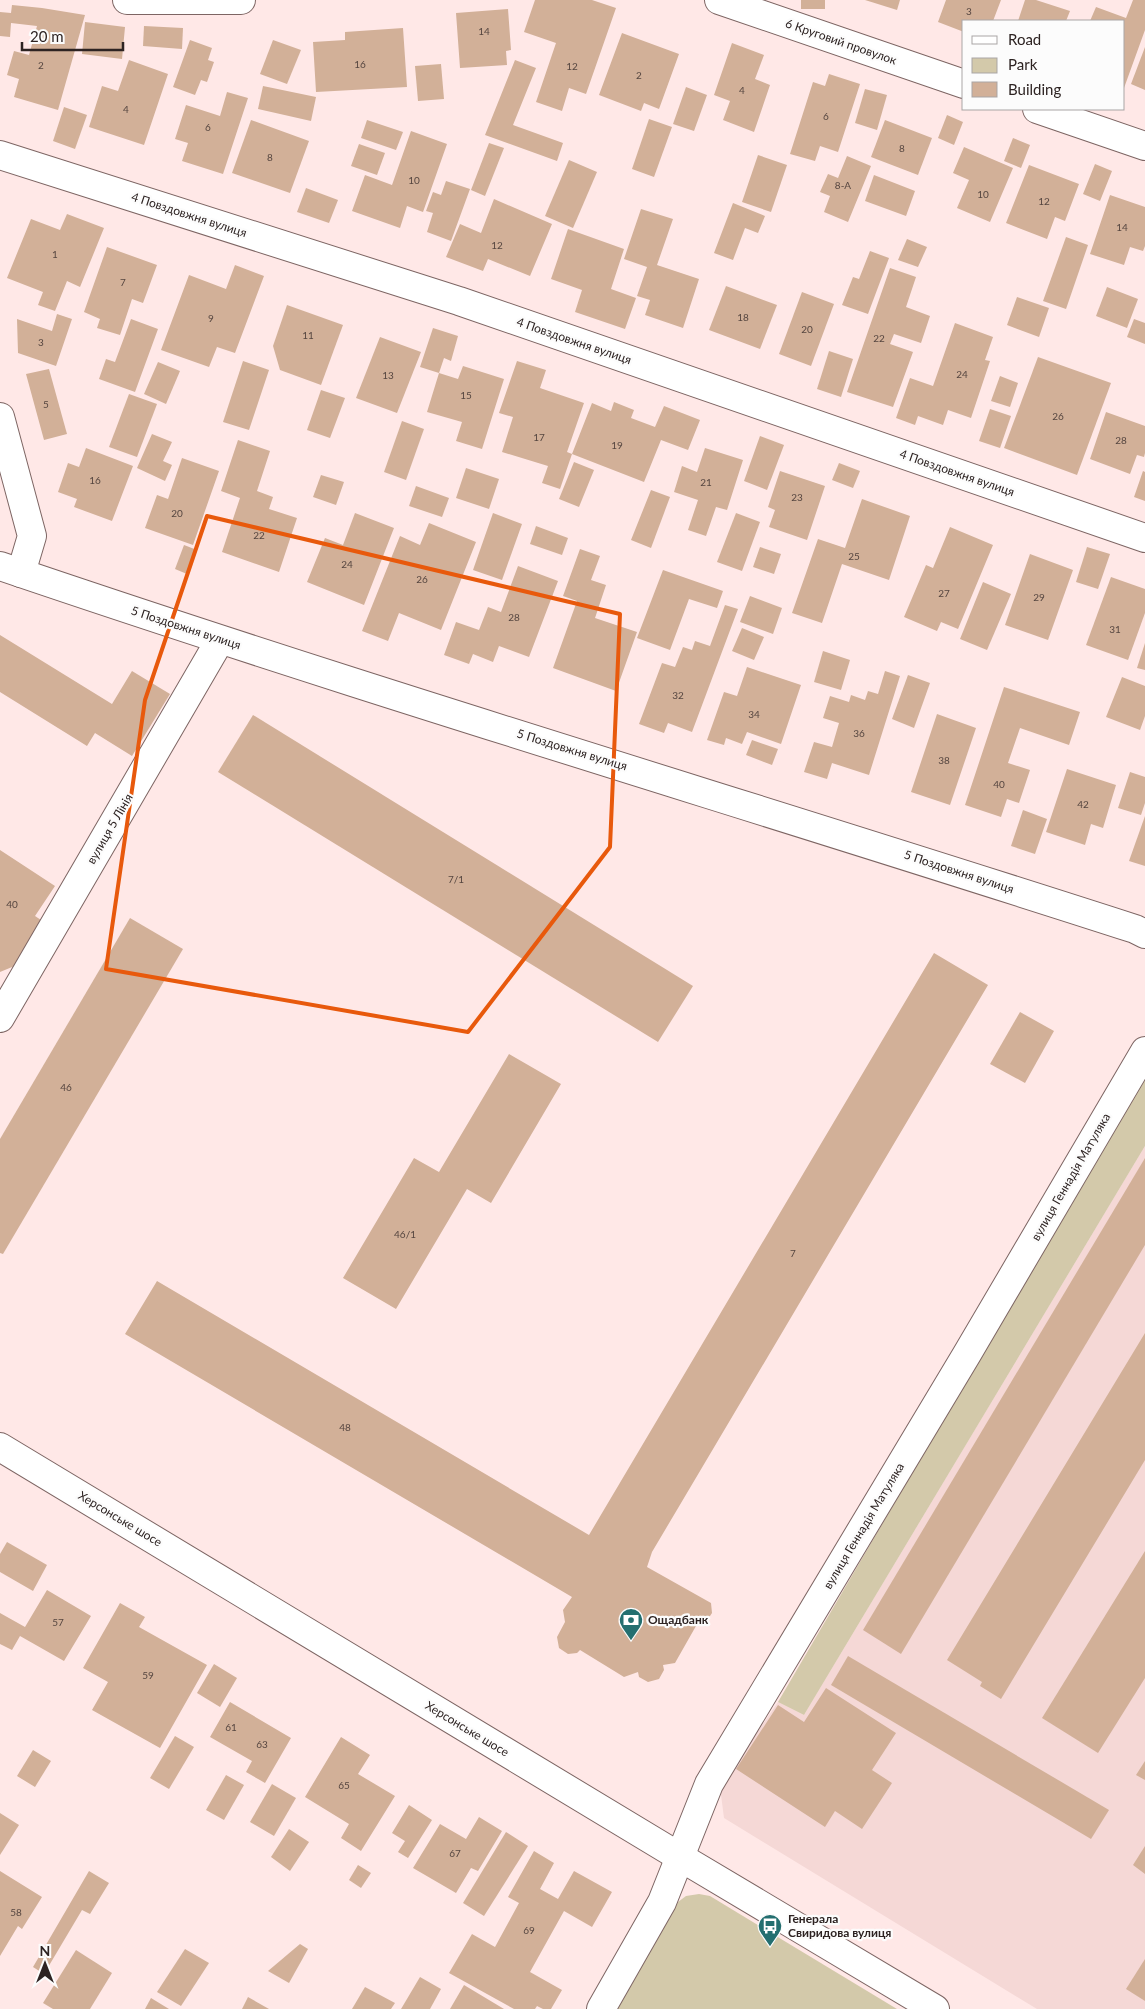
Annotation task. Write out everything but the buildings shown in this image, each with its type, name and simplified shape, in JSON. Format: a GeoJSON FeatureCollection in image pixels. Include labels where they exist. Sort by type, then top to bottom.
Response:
{"type":"FeatureCollection","features":[{"type":"Feature","properties":{"kind":"street"},"geometry":{"type":"LineString","coordinates":[[134,0],[241,0]]}},
{"type":"Feature","properties":{"kind":"street","name":"6 Круговий провулок"},"geometry":{"type":"LineString","coordinates":[[719,0],[962,83]]}},
{"type":"Feature","properties":{"kind":"street"},"geometry":{"type":"LineString","coordinates":[[1039,110],[1145,146]]}},
{"type":"Feature","properties":{"kind":"street","name":"4 Повздовжня вулиця"},"geometry":{"type":"LineString","coordinates":[[0,155],[460,301],[1145,538]]}},
{"type":"Feature","properties":{"kind":"street"},"geometry":{"type":"LineString","coordinates":[[0,417],[32,536],[11,569]]}},
{"type":"Feature","properties":{"kind":"street","name":"5 Поздовжня вулиця"},"geometry":{"type":"LineString","coordinates":[[11,569],[220,640],[885,848],[1145,934]]}},
{"type":"Feature","properties":{"kind":"street","name":"вулиця 5 Лінія"},"geometry":{"type":"LineString","coordinates":[[0,1018],[220,640]]}},
{"type":"Feature","properties":{"kind":"street","name":"вулиця Геннадія Матуляка"},"geometry":{"type":"LineString","coordinates":[[601,2009],[662,1902],[709,1784],[972,1346],[1145,1051]]}},
{"type":"Feature","properties":{"kind":"street","name":"Херсонське шосе"},"geometry":{"type":"LineString","coordinates":[[0,1446],[935,2009]]}},
{"type":"Feature","properties":{"kind":"highlighted area"},"geometry":{"type":"Polygon","coordinates":[[[207,516],[620,614],[610,847],[468,1032],[106,969],[145,700],[207,516]]]}},
{"type":"Feature","properties":{"kind":"shaded area"},"geometry":{"type":"Polygon","coordinates":[[[1145,1146],[1145,2009],[1037,2009],[724,1818],[720,1787],[778,1702],[804,1715],[1145,1146]]]}},
{"type":"Feature","properties":{"kind":"green space"},"geometry":{"type":"Polygon","coordinates":[[[1145,1075],[1145,1146],[804,1715],[778,1702],[1145,1075]]]}},
{"type":"Feature","properties":{"kind":"green space"},"geometry":{"type":"Polygon","coordinates":[[[699,1894],[710,1896],[897,2009],[615,2009],[678,1902],[686,1896],[699,1894]]]}},
{"type":"Feature","properties":{"kind":"place","name":"Ощадбанк"},"geometry":{"type":"Point","coordinates":[631,1641]}},
{"type":"Feature","properties":{"kind":"place","name":"Генерала Свиридова вулиця"},"geometry":{"type":"Point","coordinates":[770,1947]}}]}
